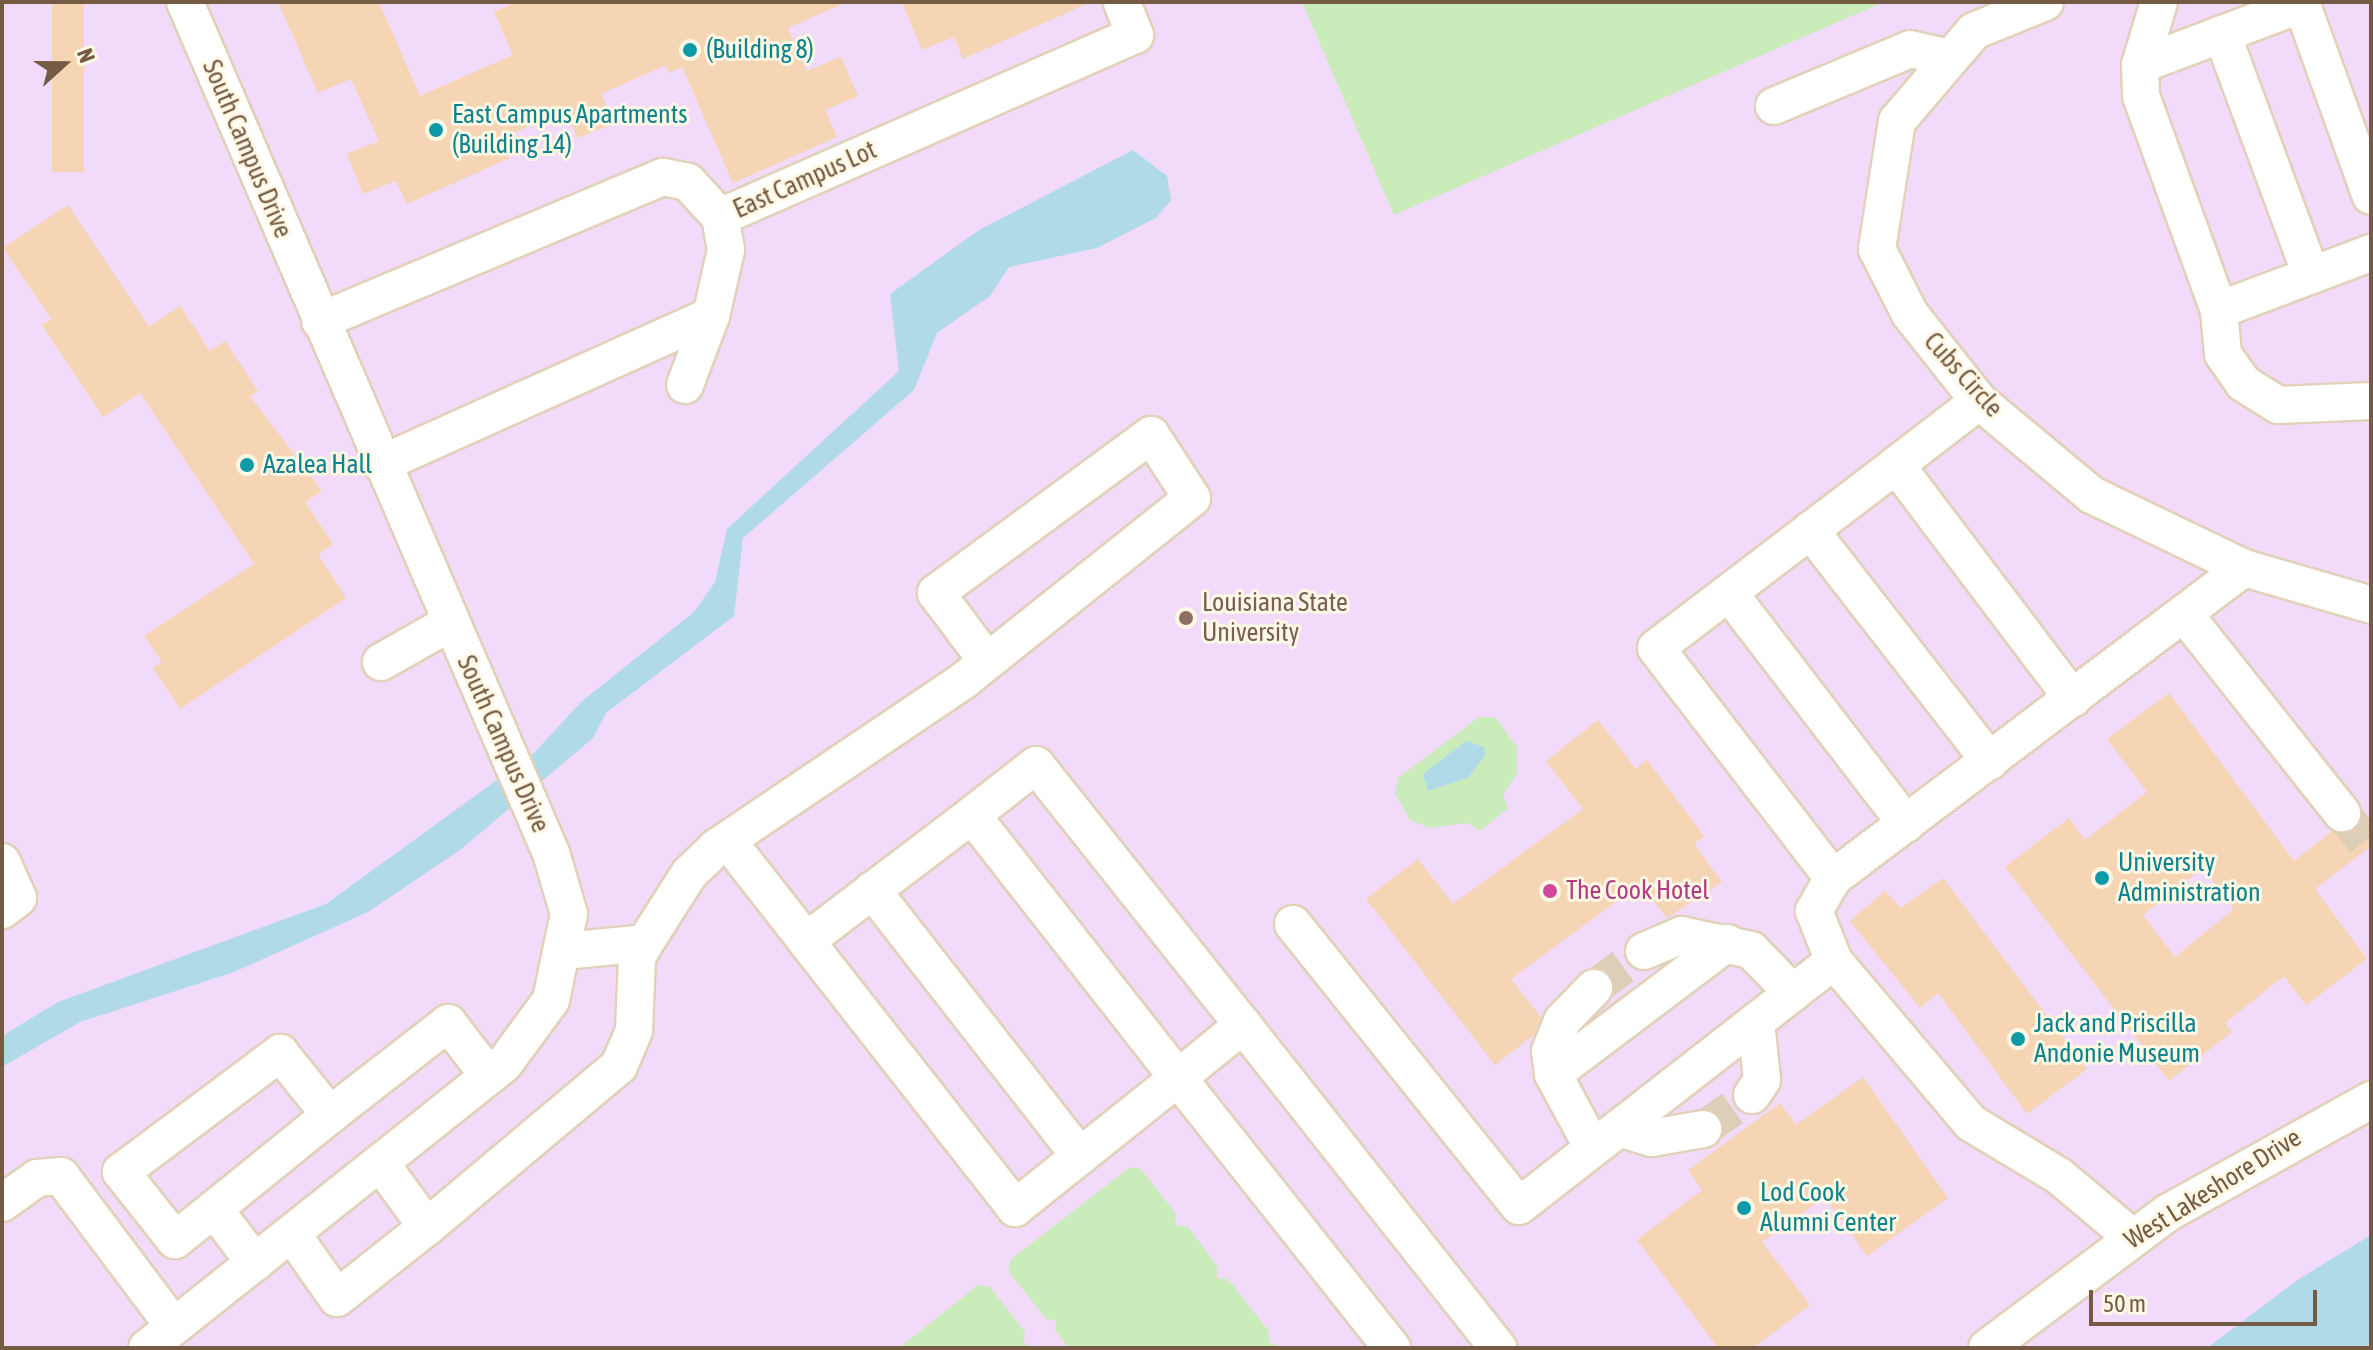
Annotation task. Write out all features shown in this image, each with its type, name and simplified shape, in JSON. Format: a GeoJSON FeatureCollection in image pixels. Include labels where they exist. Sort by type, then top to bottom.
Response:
{"type":"FeatureCollection","features":[{"type":"Feature","properties":{"kind":"street","name":"South Campus Drive"},"geometry":{"type":"LineString","coordinates":[[160,1336],[489,1076],[536,1027],[564,951],[569,914],[551,853],[381,464],[185,2]]}},
{"type":"Feature","properties":{"kind":"street","name":"East Campus Lot"},"geometry":{"type":"LineString","coordinates":[[320,321],[663,177],[703,193],[720,217],[1135,35],[1122,2]]}},
{"type":"Feature","properties":{"kind":"street","name":"Cubs Circle"},"geometry":{"type":"LineString","coordinates":[[2045,2],[1974,31],[1897,121],[1877,249],[1910,314],[1979,401],[2092,495],[2244,568],[2371,605]]}},
{"type":"Feature","properties":{"kind":"street"},"geometry":{"type":"LineString","coordinates":[[2159,2],[2140,65],[2141,96],[2219,310],[2223,354],[2243,383],[2278,405],[2371,401]]}},
{"type":"Feature","properties":{"kind":"street"},"geometry":{"type":"LineString","coordinates":[[2140,65],[2301,4],[2371,196]]}},
{"type":"Feature","properties":{"kind":"street"},"geometry":{"type":"LineString","coordinates":[[2222,34],[2311,275]]}},
{"type":"Feature","properties":{"kind":"street"},"geometry":{"type":"LineString","coordinates":[[1774,106],[1910,49],[1950,58]]}},
{"type":"Feature","properties":{"kind":"street"},"geometry":{"type":"LineString","coordinates":[[685,385],[711,316],[726,250],[720,217]]}},
{"type":"Feature","properties":{"kind":"street"},"geometry":{"type":"LineString","coordinates":[[2219,310],[2371,253]]}},
{"type":"Feature","properties":{"kind":"street"},"geometry":{"type":"LineString","coordinates":[[381,464],[711,316]]}},
{"type":"Feature","properties":{"kind":"street"},"geometry":{"type":"LineString","coordinates":[[1833,878],[1656,648],[1979,401]]}},
{"type":"Feature","properties":{"kind":"street"},"geometry":{"type":"LineString","coordinates":[[292,1234],[337,1298],[619,1066],[634,1030],[637,957],[689,874],[728,841],[987,661],[1192,498],[1151,435],[936,593],[987,661]]}},
{"type":"Feature","properties":{"kind":"street"},"geometry":{"type":"LineString","coordinates":[[1896,465],[2073,699]]}},
{"type":"Feature","properties":{"kind":"street"},"geometry":{"type":"LineString","coordinates":[[1810,530],[1990,761]]}},
{"type":"Feature","properties":{"kind":"street"},"geometry":{"type":"LineString","coordinates":[[2133,1238],[2059,1176],[1971,1123],[1834,961],[1814,911],[1833,878],[2244,568]]}},
{"type":"Feature","properties":{"kind":"street"},"geometry":{"type":"LineString","coordinates":[[1729,593],[1906,824]]}},
{"type":"Feature","properties":{"kind":"street"},"geometry":{"type":"LineString","coordinates":[[2185,615],[2342,813]]}},
{"type":"Feature","properties":{"kind":"street"},"geometry":{"type":"LineString","coordinates":[[381,662],[450,623]]}},
{"type":"Feature","properties":{"kind":"street"},"geometry":{"type":"LineString","coordinates":[[806,941],[1036,765],[1498,1348]]}},
{"type":"Feature","properties":{"kind":"street"},"geometry":{"type":"LineString","coordinates":[[972,815],[1392,1348]]}},
{"type":"Feature","properties":{"kind":"street"},"geometry":{"type":"LineString","coordinates":[[728,841],[1015,1208],[1243,1025]]}},
{"type":"Feature","properties":{"kind":"street"},"geometry":{"type":"LineString","coordinates":[[2,862],[10,904]]}},
{"type":"Feature","properties":{"kind":"street"},"geometry":{"type":"LineString","coordinates":[[872,890],[1080,1156]]}},
{"type":"Feature","properties":{"kind":"street"},"geometry":{"type":"LineString","coordinates":[[1293,924],[1519,1206],[1834,961]]}},
{"type":"Feature","properties":{"kind":"street"},"geometry":{"type":"LineString","coordinates":[[1644,951],[1682,935],[1727,943],[1751,950],[1793,993]]}},
{"type":"Feature","properties":{"kind":"street"},"geometry":{"type":"LineString","coordinates":[[564,951],[645,943]]}},
{"type":"Feature","properties":{"kind":"street"},"geometry":{"type":"LineString","coordinates":[[1553,1074],[1727,943]]}},
{"type":"Feature","properties":{"kind":"street"},"geometry":{"type":"LineString","coordinates":[[1594,988],[1562,1021],[1550,1051],[1553,1074],[1606,1138]]}},
{"type":"Feature","properties":{"kind":"street"},"geometry":{"type":"LineString","coordinates":[[1752,1095],[1762,1080],[1756,1022]]}},
{"type":"Feature","properties":{"kind":"street"},"geometry":{"type":"LineString","coordinates":[[330,1115],[280,1053],[121,1172],[175,1240],[448,1023],[489,1076]]}},
{"type":"Feature","properties":{"kind":"street","name":"West Lakeshore Drive"},"geometry":{"type":"LineString","coordinates":[[1987,1348],[2133,1238],[2260,1156],[2371,1100]]}},
{"type":"Feature","properties":{"kind":"street"},"geometry":{"type":"LineString","coordinates":[[1606,1138],[1652,1138],[1703,1129]]}},
{"type":"Feature","properties":{"kind":"street"},"geometry":{"type":"LineString","coordinates":[[381,1164],[427,1227]]}},
{"type":"Feature","properties":{"kind":"street"},"geometry":{"type":"LineString","coordinates":[[2,1203],[37,1178],[61,1176],[160,1336]]}},
{"type":"Feature","properties":{"kind":"street"},"geometry":{"type":"LineString","coordinates":[[214,1209],[255,1263]]}},
{"type":"Feature","properties":{"kind":"shaded area","name":"Louisiana State University"},"geometry":{"type":"Polygon","coordinates":[[[2,2],[2371,2],[2371,1235],[2207,1348],[2,1348],[2,2]]]}},
{"type":"Feature","properties":{"kind":"green space"},"geometry":{"type":"Polygon","coordinates":[[[1302,2],[1884,2],[1394,215],[1302,2]]]}},
{"type":"Feature","properties":{"kind":"green space"},"geometry":{"type":"Polygon","coordinates":[[[1479,717],[1495,717],[1517,747],[1517,773],[1503,795],[1508,808],[1480,831],[1468,823],[1430,828],[1410,820],[1395,794],[1398,778],[1479,717]]]}},
{"type":"Feature","properties":{"kind":"green space"},"geometry":{"type":"Polygon","coordinates":[[[1130,1167],[1141,1169],[1176,1214],[1175,1225],[1188,1227],[1217,1266],[1217,1278],[1228,1279],[1268,1330],[1269,1342],[1284,1348],[1069,1348],[1055,1331],[1056,1320],[1046,1319],[1009,1272],[1010,1260],[1130,1167]]]}},
{"type":"Feature","properties":{"kind":"green space"},"geometry":{"type":"Polygon","coordinates":[[[978,1285],[990,1287],[1025,1332],[1024,1344],[1037,1348],[899,1348],[978,1285]]]}},
{"type":"Feature","properties":{"kind":"water"},"geometry":{"type":"Polygon","coordinates":[[[1133,150],[1167,176],[1171,200],[1156,218],[1097,248],[1009,267],[990,296],[937,333],[914,390],[743,538],[734,616],[606,713],[593,738],[460,850],[368,912],[234,972],[80,1022],[2,1067],[2,1036],[58,1002],[326,904],[534,753],[581,702],[694,612],[715,582],[727,529],[899,371],[890,294],[979,230],[1133,150]]]}},
{"type":"Feature","properties":{"kind":"water"},"geometry":{"type":"Polygon","coordinates":[[[1466,741],[1484,747],[1485,756],[1468,778],[1428,791],[1423,774],[1466,741]]]}},
{"type":"Feature","properties":{"kind":"water"},"geometry":{"type":"Polygon","coordinates":[[[2371,1235],[2371,1348],[2207,1348],[2299,1279],[2371,1235]]]}},
{"type":"Feature","properties":{"kind":"building"},"geometry":{"type":"Polygon","coordinates":[[[52,2],[84,2],[84,172],[52,172],[52,2]]]}},
{"type":"Feature","properties":{"kind":"building"},"geometry":{"type":"Polygon","coordinates":[[[278,2],[379,2],[420,96],[513,55],[494,12],[515,2],[847,2],[788,28],[807,71],[841,57],[858,96],[825,110],[837,137],[733,183],[682,67],[669,73],[666,65],[601,94],[613,124],[577,138],[566,110],[502,138],[510,158],[407,204],[396,181],[363,194],[347,154],[379,141],[351,79],[318,93],[278,2]]]}},
{"type":"Feature","properties":{"kind":"building"},"geometry":{"type":"Polygon","coordinates":[[[902,2],[1091,2],[963,59],[954,37],[922,50],[902,2]]]}},
{"type":"Feature","properties":{"kind":"building","name":"Azalea Hall"},"geometry":{"type":"Polygon","coordinates":[[[68,205],[149,327],[180,306],[210,351],[225,341],[258,391],[250,396],[322,491],[305,502],[333,544],[318,554],[346,598],[180,709],[153,668],[162,662],[144,636],[254,564],[140,393],[103,417],[42,325],[51,319],[3,248],[68,205]]]}},
{"type":"Feature","properties":{"kind":"building","name":"University Administration"},"geometry":{"type":"Polygon","coordinates":[[[2169,693],[2294,861],[2332,831],[2354,830],[2362,818],[2371,846],[2315,889],[2367,959],[2306,1005],[2284,976],[2225,1023],[2232,1032],[2169,1081],[2005,867],[2069,818],[2085,840],[2147,792],[2107,739],[2169,693]],[[2203,868],[2143,915],[2175,957],[2234,909],[2203,868]]]}},
{"type":"Feature","properties":{"kind":"building","name":"The Cook Hotel"},"geometry":{"type":"Polygon","coordinates":[[[1598,720],[1636,769],[1647,760],[1704,836],[1694,844],[1722,882],[1667,918],[1640,884],[1511,979],[1541,1017],[1534,1035],[1495,1065],[1366,899],[1418,859],[1453,904],[1583,809],[1546,761],[1598,720]]]}},
{"type":"Feature","properties":{"kind":"building"},"geometry":{"type":"Polygon","coordinates":[[[1943,878],[2087,1069],[2027,1114],[1938,993],[1920,1008],[1850,921],[1885,891],[1901,908],[1943,878]]]}},
{"type":"Feature","properties":{"kind":"building","name":"Lod Cook Alumni Center"},"geometry":{"type":"Polygon","coordinates":[[[1863,1077],[1948,1198],[1867,1256],[1825,1197],[1762,1242],[1810,1305],[1753,1348],[1718,1348],[1637,1240],[1702,1190],[1688,1170],[1780,1103],[1796,1125],[1863,1077]]]}},
{"type":"Feature","properties":{"kind":"tunnel"},"geometry":{"type":"LineString","coordinates":[[2342,813],[2371,849]]}},
{"type":"Feature","properties":{"kind":"tunnel"},"geometry":{"type":"LineString","coordinates":[[1594,988],[1644,951]]}},
{"type":"Feature","properties":{"kind":"tunnel"},"geometry":{"type":"LineString","coordinates":[[1703,1129],[1752,1095]]}},
{"type":"Feature","properties":{"kind":"place","name":"(Building 8)"},"geometry":{"type":"Point","coordinates":[690,50]}},
{"type":"Feature","properties":{"kind":"place","name":"East Campus Apartments (Building 14)"},"geometry":{"type":"Point","coordinates":[436,130]}},
{"type":"Feature","properties":{"kind":"place","name":"Azalea Hall"},"geometry":{"type":"Point","coordinates":[247,465]}},
{"type":"Feature","properties":{"kind":"place","name":"Louisiana State University"},"geometry":{"type":"Point","coordinates":[1186,618]}},
{"type":"Feature","properties":{"kind":"place","name":"University Administration"},"geometry":{"type":"Point","coordinates":[2102,878]}},
{"type":"Feature","properties":{"kind":"place","name":"The Cook Hotel"},"geometry":{"type":"Point","coordinates":[1550,891]}},
{"type":"Feature","properties":{"kind":"place","name":"Jack and Priscilla Andonie Museum"},"geometry":{"type":"Point","coordinates":[2018,1039]}},
{"type":"Feature","properties":{"kind":"place","name":"Lod Cook Alumni Center"},"geometry":{"type":"Point","coordinates":[1744,1208]}}]}
